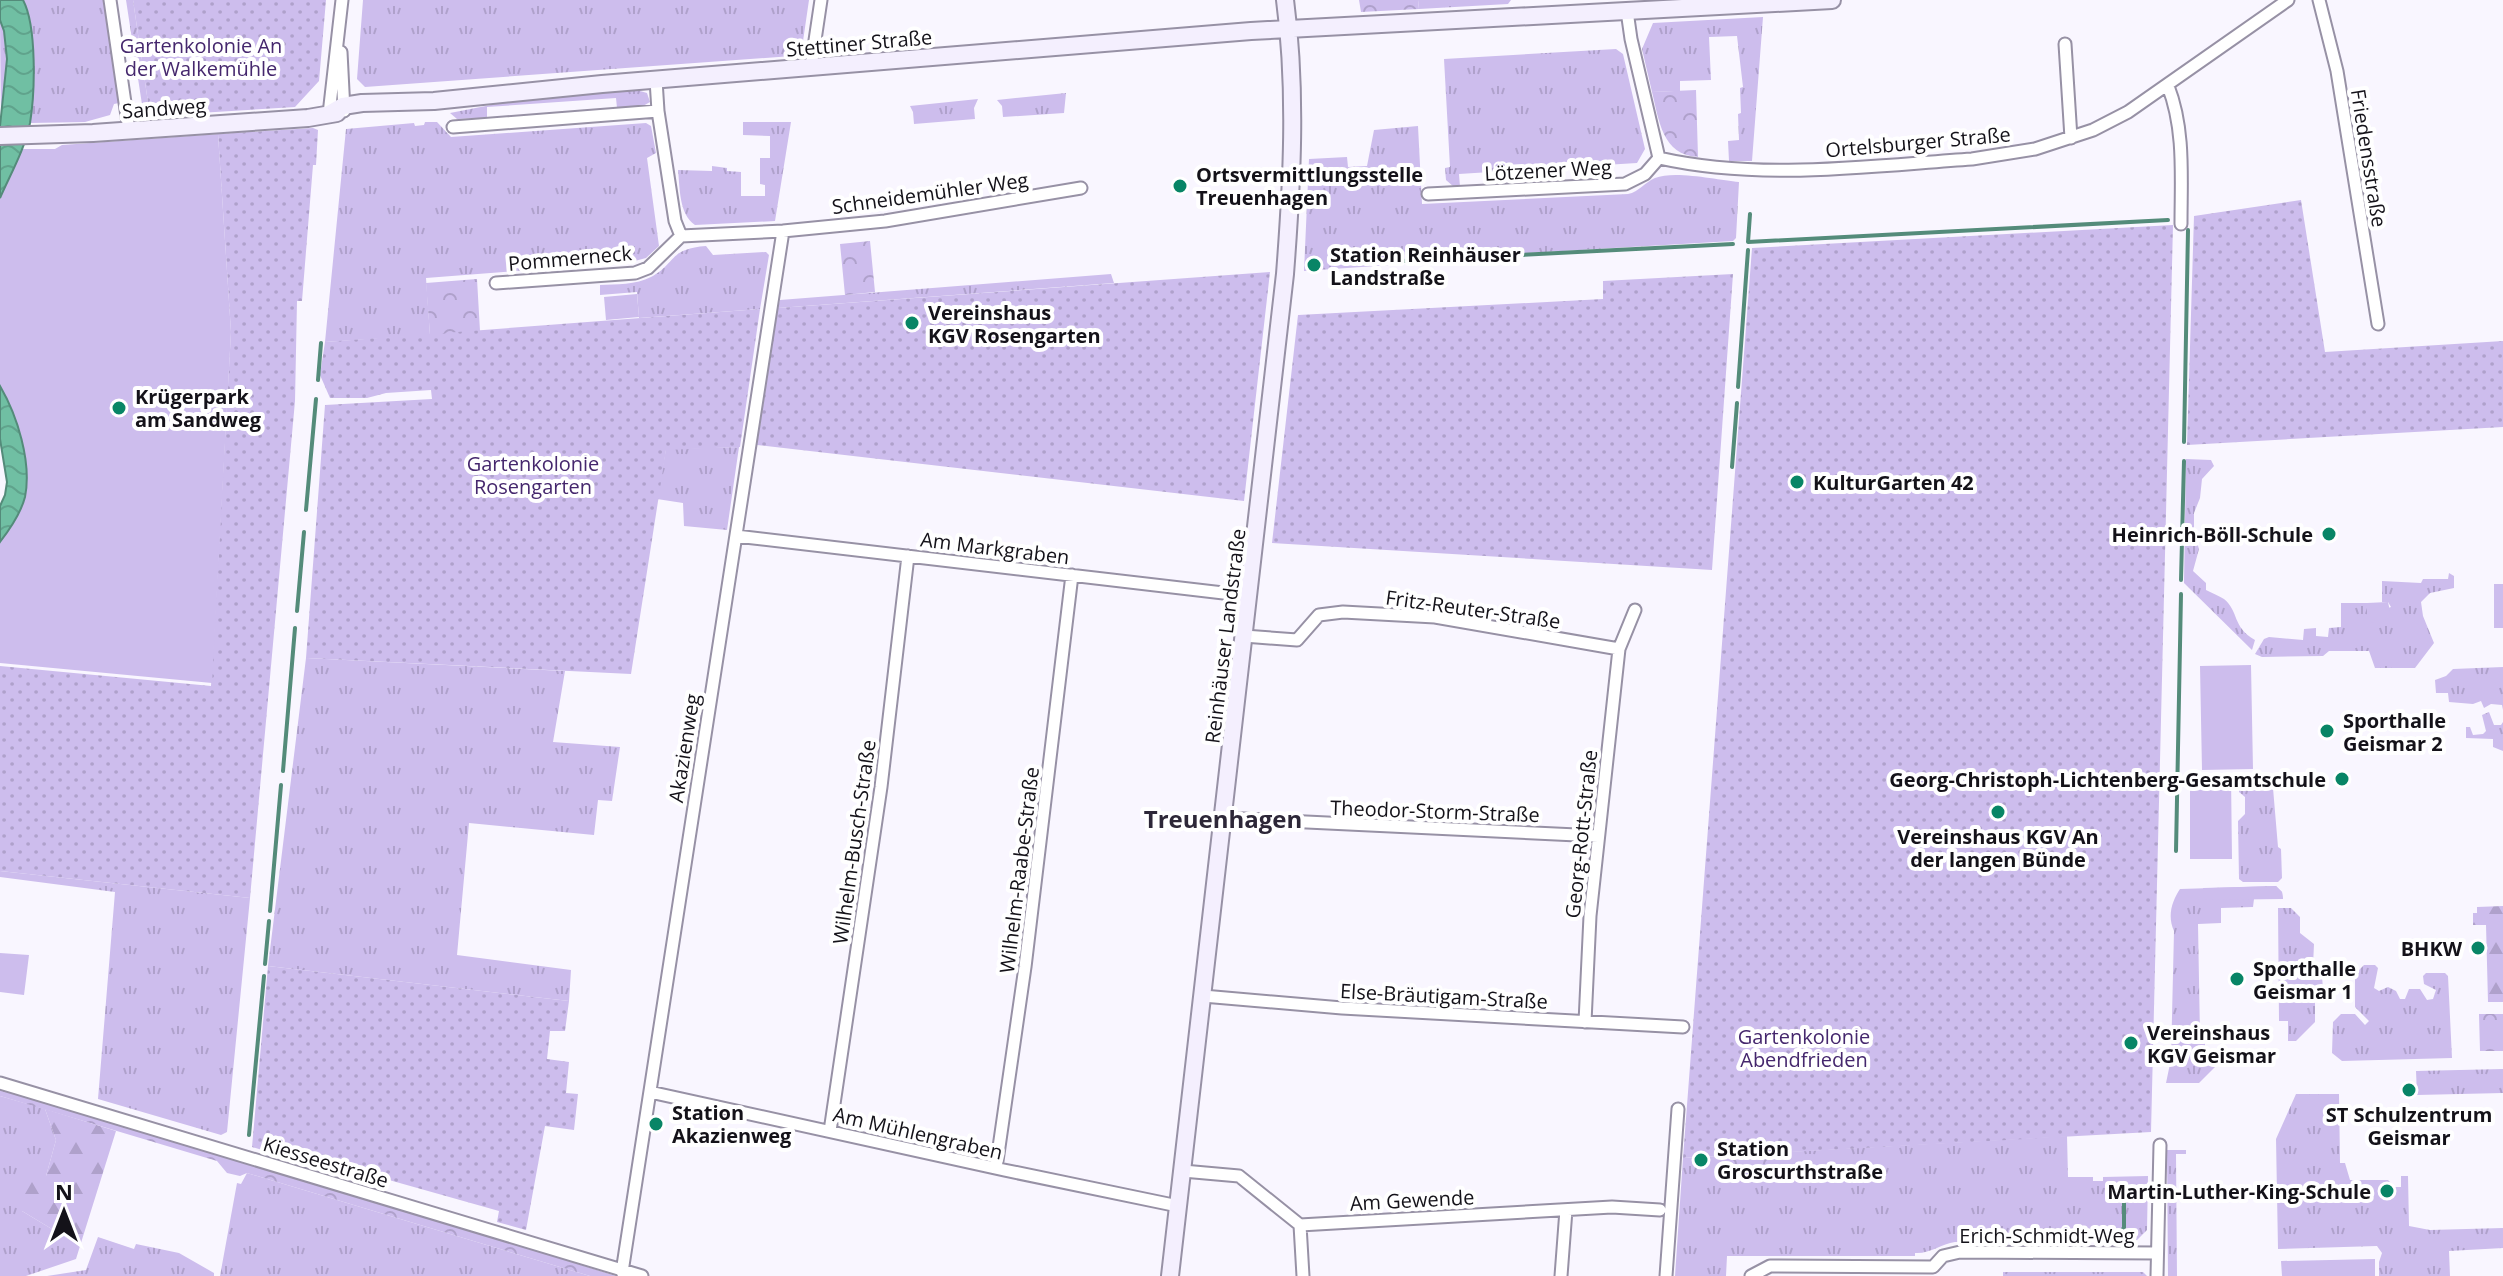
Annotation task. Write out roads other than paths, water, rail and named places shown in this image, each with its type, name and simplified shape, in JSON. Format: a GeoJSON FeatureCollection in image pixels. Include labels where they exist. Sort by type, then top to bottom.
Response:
{"type":"FeatureCollection","features":[{"type":"Feature","properties":{"kind":"street"},"geometry":{"type":"LineString","coordinates":[[110,0],[129,130]]}},
{"type":"Feature","properties":{"kind":"street"},"geometry":{"type":"LineString","coordinates":[[339,111],[342,0]]}},
{"type":"Feature","properties":{"kind":"street"},"geometry":{"type":"LineString","coordinates":[[811,67],[821,0]]}},
{"type":"Feature","properties":{"kind":"street","name":"Reinhäuser Landstraße"},"geometry":{"type":"LineString","coordinates":[[1170,1276],[1268,435],[1290,208],[1285,0]]}},
{"type":"Feature","properties":{"kind":"street","name":"Stettiner Straße"},"geometry":{"type":"LineString","coordinates":[[339,111],[656,80],[1535,8],[1627,11],[1832,0]]}},
{"type":"Feature","properties":{"kind":"street","name":"Ortelsburger Straße"},"geometry":{"type":"LineString","coordinates":[[1659,158],[1694,166],[1749,171],[2004,155],[2071,138],[2128,112],[2288,0]]}},
{"type":"Feature","properties":{"kind":"street","name":"Friedensstraße"},"geometry":{"type":"LineString","coordinates":[[2319,0],[2337,71],[2378,324]]}},
{"type":"Feature","properties":{"kind":"street"},"geometry":{"type":"LineString","coordinates":[[1627,11],[1659,158]]}},
{"type":"Feature","properties":{"kind":"street"},"geometry":{"type":"LineString","coordinates":[[2065,44],[2071,138]]}},
{"type":"Feature","properties":{"kind":"street"},"geometry":{"type":"LineString","coordinates":[[656,80],[675,221],[681,236],[783,231]]}},
{"type":"Feature","properties":{"kind":"street"},"geometry":{"type":"LineString","coordinates":[[2168,86],[2177,114],[2180,144],[2181,224]]}},
{"type":"Feature","properties":{"kind":"street","name":"Sandweg"},"geometry":{"type":"LineString","coordinates":[[0,136],[308,118],[339,111]]}},
{"type":"Feature","properties":{"kind":"street"},"geometry":{"type":"LineString","coordinates":[[453,127],[658,111]]}},
{"type":"Feature","properties":{"kind":"street","name":"Lötzener Weg"},"geometry":{"type":"LineString","coordinates":[[1428,194],[1625,184],[1645,174],[1659,158]]}},
{"type":"Feature","properties":{"kind":"street","name":"Schneidemühler Weg"},"geometry":{"type":"LineString","coordinates":[[783,231],[885,221],[1081,188]]}},
{"type":"Feature","properties":{"kind":"street","name":"Akazienweg"},"geometry":{"type":"LineString","coordinates":[[622,1272],[783,231]]}},
{"type":"Feature","properties":{"kind":"street","name":"Pommerneck"},"geometry":{"type":"LineString","coordinates":[[496,283],[635,273],[648,268],[681,236]]}},
{"type":"Feature","properties":{"kind":"street","name":"Am Markgraben"},"geometry":{"type":"LineString","coordinates":[[736,536],[1249,596]]}},
{"type":"Feature","properties":{"kind":"street","name":"Wilhelm-Busch-Straße"},"geometry":{"type":"LineString","coordinates":[[830,1131],[881,787],[908,556]]}},
{"type":"Feature","properties":{"kind":"street","name":"Wilhelm-Raabe-Straße"},"geometry":{"type":"LineString","coordinates":[[996,1168],[1025,967],[1072,575]]}},
{"type":"Feature","properties":{"kind":"street"},"geometry":{"type":"LineString","coordinates":[[1619,649],[1635,610]]}},
{"type":"Feature","properties":{"kind":"street","name":"Fritz-Reuter-Straße"},"geometry":{"type":"LineString","coordinates":[[1244,636],[1297,640],[1319,615],[1343,612],[1444,618],[1619,649]]}},
{"type":"Feature","properties":{"kind":"street","name":"Georg-Rott-Straße"},"geometry":{"type":"LineString","coordinates":[[1585,1022],[1598,836],[1619,649]]}},
{"type":"Feature","properties":{"kind":"street","name":"Theodor-Storm-Straße"},"geometry":{"type":"LineString","coordinates":[[1223,818],[1598,836]]}},
{"type":"Feature","properties":{"kind":"street","name":"Else-Bräutigam-Straße"},"geometry":{"type":"LineString","coordinates":[[1203,996],[1327,1007],[1683,1027]]}},
{"type":"Feature","properties":{"kind":"street","name":"Kiesseestraße"},"geometry":{"type":"LineString","coordinates":[[0,1083],[642,1276]]}},
{"type":"Feature","properties":{"kind":"street","name":"Am Mühlengraben"},"geometry":{"type":"LineString","coordinates":[[650,1092],[1178,1206]]}},
{"type":"Feature","properties":{"kind":"street"},"geometry":{"type":"LineString","coordinates":[[1666,1276],[1678,1109]]}},
{"type":"Feature","properties":{"kind":"street"},"geometry":{"type":"LineString","coordinates":[[2157,1276],[2160,1145]]}},
{"type":"Feature","properties":{"kind":"street"},"geometry":{"type":"LineString","coordinates":[[1183,1171],[1239,1176],[1300,1225],[1303,1276]]}},
{"type":"Feature","properties":{"kind":"street","name":"Am Gewende"},"geometry":{"type":"LineString","coordinates":[[1300,1225],[1612,1207],[1660,1210]]}},
{"type":"Feature","properties":{"kind":"street"},"geometry":{"type":"LineString","coordinates":[[1561,1276],[1566,1210]]}},
{"type":"Feature","properties":{"kind":"street","name":"Erich-Schmidt-Weg"},"geometry":{"type":"LineString","coordinates":[[1751,1276],[1770,1266],[1932,1272],[1943,1256],[1960,1252],[2157,1253]]}},
{"type":"Feature","properties":{"kind":"water"},"geometry":{"type":"Polygon","coordinates":[[[0,0],[23,0],[31,26],[34,78],[28,133],[0,198],[0,126],[7,59],[0,0]]]}},
{"type":"Feature","properties":{"kind":"water"},"geometry":{"type":"Polygon","coordinates":[[[0,386],[22,439],[27,483],[21,509],[0,542],[0,506],[7,482],[0,439],[0,386]]]}},
{"type":"Feature","properties":{"kind":"waterway"},"geometry":{"type":"LineString","coordinates":[[1750,214],[1748,242],[2168,220]]}},
{"type":"Feature","properties":{"kind":"waterway"},"geometry":{"type":"LineString","coordinates":[[2184,442],[2188,230]]}},
{"type":"Feature","properties":{"kind":"waterway"},"geometry":{"type":"LineString","coordinates":[[1383,262],[1733,244]]}},
{"type":"Feature","properties":{"kind":"waterway"},"geometry":{"type":"LineString","coordinates":[[1738,387],[1748,250]]}},
{"type":"Feature","properties":{"kind":"waterway"},"geometry":{"type":"LineString","coordinates":[[318,380],[321,343]]}},
{"type":"Feature","properties":{"kind":"waterway"},"geometry":{"type":"LineString","coordinates":[[306,510],[316,399]]}},
{"type":"Feature","properties":{"kind":"waterway"},"geometry":{"type":"LineString","coordinates":[[1732,467],[1737,403]]}},
{"type":"Feature","properties":{"kind":"waterway"},"geometry":{"type":"LineString","coordinates":[[2181,580],[2184,461]]}},
{"type":"Feature","properties":{"kind":"waterway"},"geometry":{"type":"LineString","coordinates":[[297,611],[304,532]]}},
{"type":"Feature","properties":{"kind":"waterway"},"geometry":{"type":"LineString","coordinates":[[2176,851],[2181,594]]}},
{"type":"Feature","properties":{"kind":"waterway"},"geometry":{"type":"LineString","coordinates":[[283,771],[295,628]]}},
{"type":"Feature","properties":{"kind":"waterway"},"geometry":{"type":"LineString","coordinates":[[270,911],[281,785]]}},
{"type":"Feature","properties":{"kind":"waterway"},"geometry":{"type":"LineString","coordinates":[[265,964],[269,921]]}},
{"type":"Feature","properties":{"kind":"waterway"},"geometry":{"type":"LineString","coordinates":[[249,1135],[264,976]]}},
{"type":"Feature","properties":{"kind":"waterway"},"geometry":{"type":"LineString","coordinates":[[2117,1235],[2124,1228],[2124,1188]]}},
{"type":"Feature","properties":{"kind":"place","name":"Ortsvermittlungsstelle Treuenhagen"},"geometry":{"type":"Point","coordinates":[1180,186]}},
{"type":"Feature","properties":{"kind":"place","name":"Station Reinhäuser Landstraße"},"geometry":{"type":"Point","coordinates":[1314,265]}},
{"type":"Feature","properties":{"kind":"place","name":"Vereinshaus KGV Rosengarten"},"geometry":{"type":"Point","coordinates":[912,323]}},
{"type":"Feature","properties":{"kind":"place","name":"Krügerpark am Sandweg"},"geometry":{"type":"Point","coordinates":[119,408]}},
{"type":"Feature","properties":{"kind":"place","name":"KulturGarten 42"},"geometry":{"type":"Point","coordinates":[1797,482]}},
{"type":"Feature","properties":{"kind":"place","name":"Heinrich-Böll-Schule"},"geometry":{"type":"Point","coordinates":[2329,534]}},
{"type":"Feature","properties":{"kind":"place","name":"Sporthalle Geismar 2"},"geometry":{"type":"Point","coordinates":[2327,731]}},
{"type":"Feature","properties":{"kind":"place","name":"Georg-Christoph-Lichtenberg-Gesamtschule"},"geometry":{"type":"Point","coordinates":[2342,779]}},
{"type":"Feature","properties":{"kind":"place","name":"Vereinshaus KGV An der langen Bünde"},"geometry":{"type":"Point","coordinates":[1998,812]}},
{"type":"Feature","properties":{"kind":"place","name":"BHKW"},"geometry":{"type":"Point","coordinates":[2478,948]}},
{"type":"Feature","properties":{"kind":"place","name":"Sporthalle Geismar 1"},"geometry":{"type":"Point","coordinates":[2237,979]}},
{"type":"Feature","properties":{"kind":"place","name":"Vereinshaus KGV Geismar"},"geometry":{"type":"Point","coordinates":[2131,1043]}},
{"type":"Feature","properties":{"kind":"place","name":"ST Schulzentrum Geismar"},"geometry":{"type":"Point","coordinates":[2409,1090]}},
{"type":"Feature","properties":{"kind":"place","name":"Station Akazienweg"},"geometry":{"type":"Point","coordinates":[656,1124]}},
{"type":"Feature","properties":{"kind":"place","name":"Station Groscurthstraße"},"geometry":{"type":"Point","coordinates":[1701,1160]}},
{"type":"Feature","properties":{"kind":"place","name":"Martin-Luther-King-Schule"},"geometry":{"type":"Point","coordinates":[2387,1191]}},
{"type":"Feature","properties":{"kind":"district","name":"Treuenhagen"},"geometry":{"type":"Point","coordinates":[1223,818]}},
{"type":"Feature","properties":{"kind":"park label","name":"Gartenkolonie An der Walkemühle"},"geometry":{"type":"Point","coordinates":[201,56]}},
{"type":"Feature","properties":{"kind":"park label","name":"Gartenkolonie Rosengarten"},"geometry":{"type":"Point","coordinates":[533,474]}},
{"type":"Feature","properties":{"kind":"park label","name":"Gartenkolonie Abendfrieden"},"geometry":{"type":"Point","coordinates":[1804,1048]}}]}
